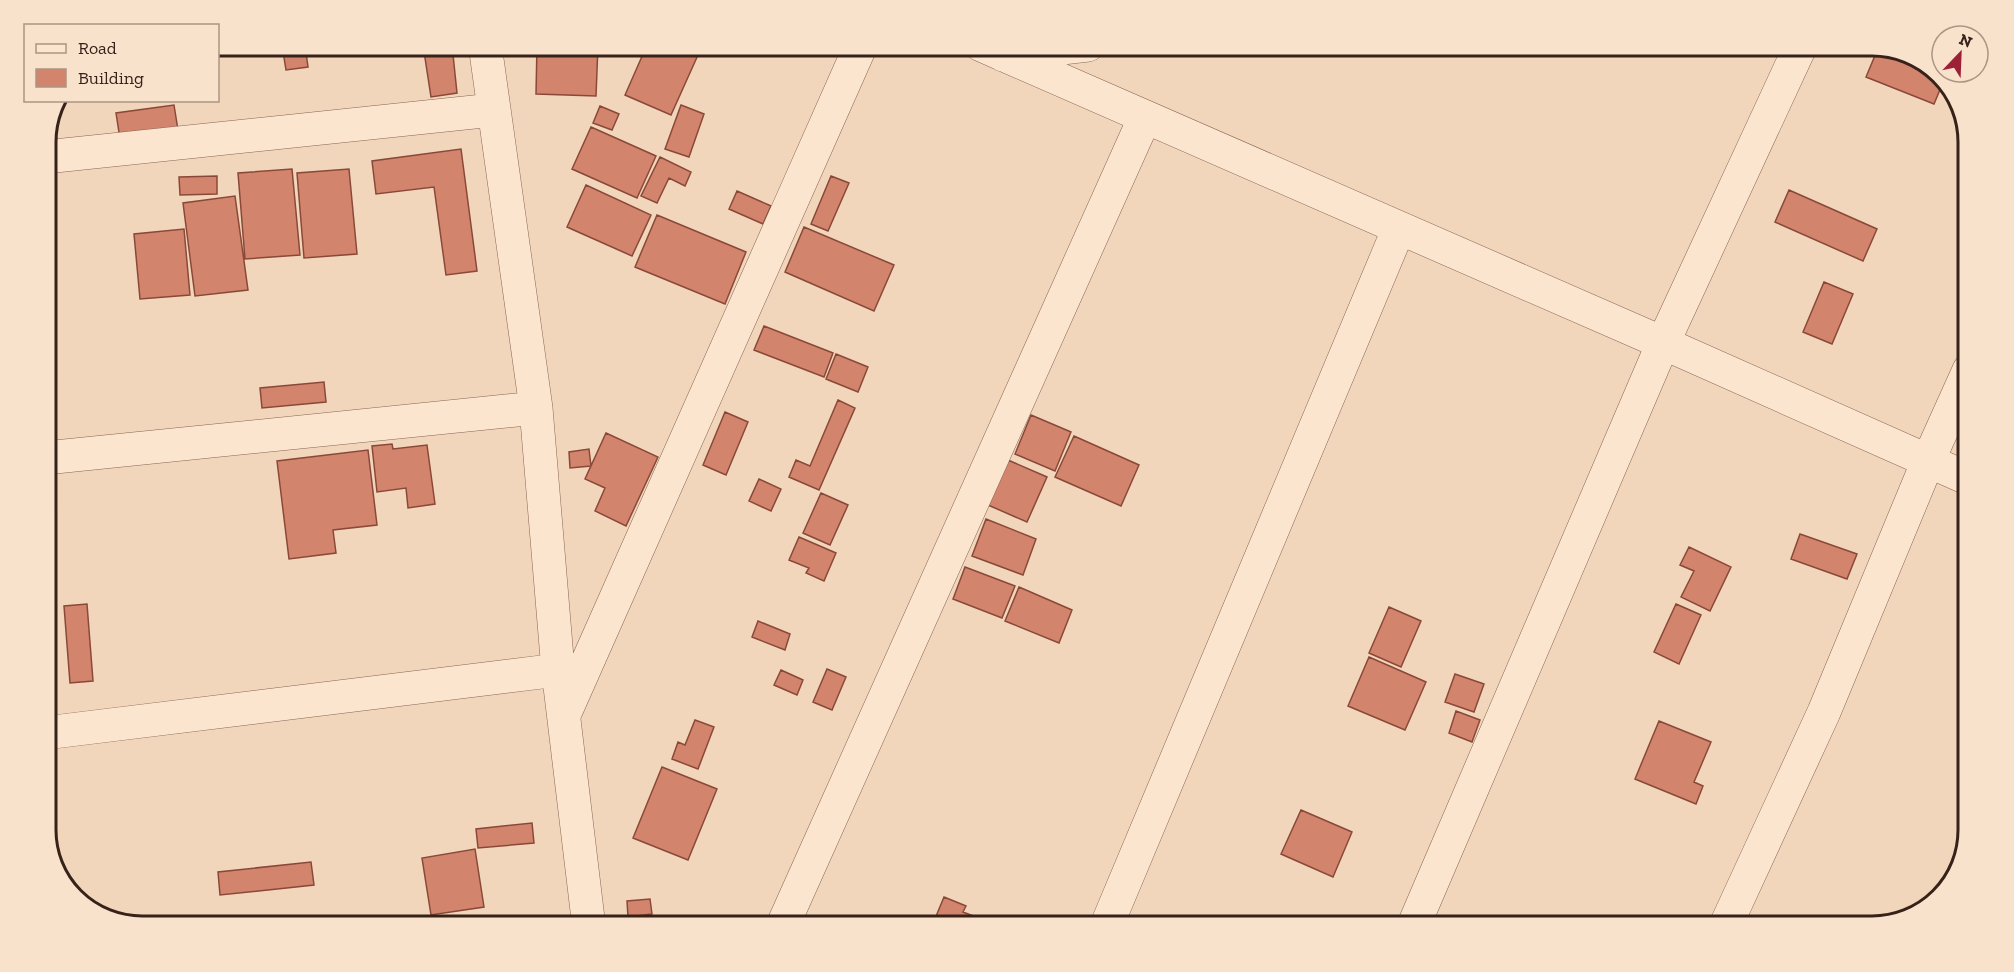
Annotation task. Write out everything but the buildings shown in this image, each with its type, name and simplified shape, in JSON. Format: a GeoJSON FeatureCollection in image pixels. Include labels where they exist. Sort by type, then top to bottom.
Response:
{"type":"FeatureCollection","features":[{"type":"Feature","properties":{"kind":"street"},"geometry":{"type":"LineString","coordinates":[[486,56],[536,408],[558,670],[588,916]]}},
{"type":"Feature","properties":{"kind":"street"},"geometry":{"type":"LineString","coordinates":[[564,716],[856,56]]}},
{"type":"Feature","properties":{"kind":"street"},"geometry":{"type":"LineString","coordinates":[[1005,56],[1958,474]]}},
{"type":"Feature","properties":{"kind":"street"},"geometry":{"type":"LineString","coordinates":[[1418,916],[1663,343],[1796,56]]}},
{"type":"Feature","properties":{"kind":"street"},"geometry":{"type":"LineString","coordinates":[[56,156],[493,110]]}},
{"type":"Feature","properties":{"kind":"street"},"geometry":{"type":"LineString","coordinates":[[787,916],[1145,117]]}},
{"type":"Feature","properties":{"kind":"street"},"geometry":{"type":"LineString","coordinates":[[1111,916],[1399,228]]}},
{"type":"Feature","properties":{"kind":"street"},"geometry":{"type":"LineString","coordinates":[[1730,916],[1824,712],[1958,394]]}},
{"type":"Feature","properties":{"kind":"street"},"geometry":{"type":"LineString","coordinates":[[56,457],[536,408]]}},
{"type":"Feature","properties":{"kind":"street"},"geometry":{"type":"LineString","coordinates":[[56,732],[558,670]]}}]}
